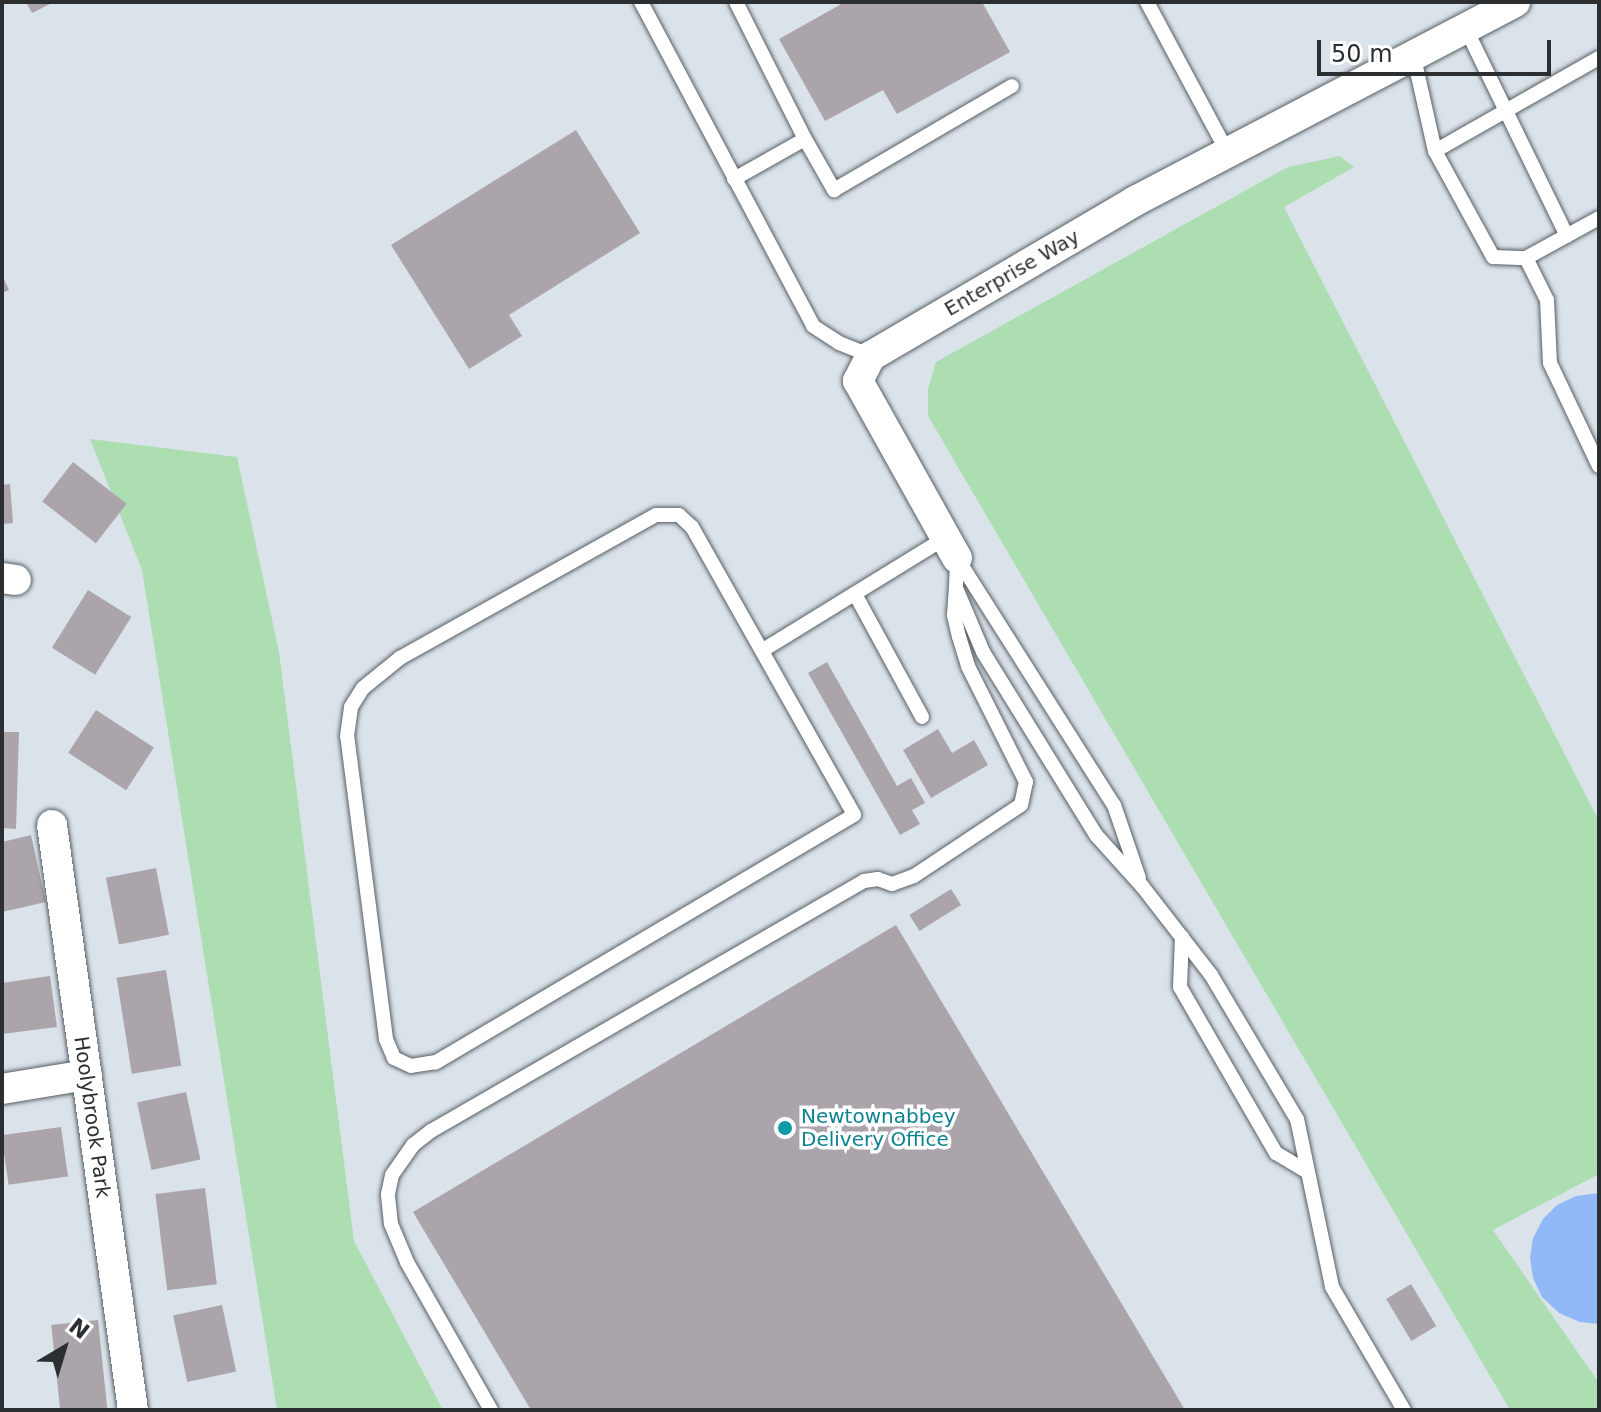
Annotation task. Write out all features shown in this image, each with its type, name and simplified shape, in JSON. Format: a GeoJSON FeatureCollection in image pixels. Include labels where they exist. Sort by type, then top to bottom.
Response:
{"type":"FeatureCollection","features":[{"type":"Feature","properties":{"kind":"street","name":"Enterprise Way"},"geometry":{"type":"LineString","coordinates":[[871,356],[1227,151],[1414,58],[1515,2]]}},
{"type":"Feature","properties":{"kind":"street"},"geometry":{"type":"LineString","coordinates":[[871,356],[858,381],[953,562]]}},
{"type":"Feature","properties":{"kind":"street","name":"Hoolybrook Park"},"geometry":{"type":"LineString","coordinates":[[52,825],[133,1410]]}},
{"type":"Feature","properties":{"kind":"street"},"geometry":{"type":"LineString","coordinates":[[2,1089],[87,1075]]}},
{"type":"Feature","properties":{"kind":"lane"},"geometry":{"type":"LineString","coordinates":[[641,2],[813,326],[839,343],[871,356]]}},
{"type":"Feature","properties":{"kind":"lane"},"geometry":{"type":"LineString","coordinates":[[736,2],[834,190],[1012,86]]}},
{"type":"Feature","properties":{"kind":"lane"},"geometry":{"type":"LineString","coordinates":[[1147,2],[1227,151]]}},
{"type":"Feature","properties":{"kind":"lane"},"geometry":{"type":"LineString","coordinates":[[1466,29],[1567,236]]}},
{"type":"Feature","properties":{"kind":"lane"},"geometry":{"type":"LineString","coordinates":[[1414,58],[1435,151],[1493,257],[1526,258],[1599,218]]}},
{"type":"Feature","properties":{"kind":"lane"},"geometry":{"type":"LineString","coordinates":[[1435,151],[1599,58]]}},
{"type":"Feature","properties":{"kind":"lane"},"geometry":{"type":"LineString","coordinates":[[734,179],[805,139]]}},
{"type":"Feature","properties":{"kind":"lane"},"geometry":{"type":"LineString","coordinates":[[1526,258],[1547,300],[1550,363],[1599,466]]}},
{"type":"Feature","properties":{"kind":"lane"},"geometry":{"type":"LineString","coordinates":[[656,515],[679,515],[692,527],[763,650],[854,815],[436,1062],[411,1066],[394,1058],[386,1039],[347,736],[351,707],[363,688],[400,658],[656,515]]}},
{"type":"Feature","properties":{"kind":"lane"},"geometry":{"type":"LineString","coordinates":[[763,650],[855,594],[953,562]]}},
{"type":"Feature","properties":{"kind":"lane"},"geometry":{"type":"LineString","coordinates":[[953,562],[1052,707],[1114,805],[1142,886]]}},
{"type":"Feature","properties":{"kind":"lane"},"geometry":{"type":"LineString","coordinates":[[953,562],[983,652],[1026,723],[1096,835],[1142,886],[1211,975],[1297,1119],[1332,1287],[1404,1410]]}},
{"type":"Feature","properties":{"kind":"lane"},"geometry":{"type":"LineString","coordinates":[[491,1410],[407,1262],[391,1224],[388,1194],[392,1175],[413,1145],[431,1131],[864,881],[878,879],[892,884],[914,876],[1021,805],[1026,782],[968,666],[959,637],[954,615],[953,562]]}},
{"type":"Feature","properties":{"kind":"lane"},"geometry":{"type":"LineString","coordinates":[[855,594],[922,717]]}},
{"type":"Feature","properties":{"kind":"lane"},"geometry":{"type":"LineString","coordinates":[[1182,937],[1180,987],[1276,1153],[1308,1172]]}},
{"type":"Feature","properties":{"kind":"green space"},"geometry":{"type":"Polygon","coordinates":[[[1340,156],[1354,167],[1284,207],[1599,821],[1599,1174],[1493,1230],[1599,1383],[1599,1410],[1510,1410],[928,416],[928,389],[936,362],[1288,167],[1340,156]]]}},
{"type":"Feature","properties":{"kind":"green space"},"geometry":{"type":"Polygon","coordinates":[[[90,439],[237,457],[279,652],[354,1241],[443,1410],[277,1410],[142,570],[90,439]]]}},
{"type":"Feature","properties":{"kind":"water"},"geometry":{"type":"Polygon","coordinates":[[[1599,1193],[1599,1324],[1580,1322],[1559,1313],[1542,1297],[1533,1278],[1530,1258],[1533,1238],[1543,1219],[1557,1205],[1576,1196],[1599,1193]]]}},
{"type":"Feature","properties":{"kind":"building"},"geometry":{"type":"Polygon","coordinates":[[[26,2],[54,2],[32,13],[26,2]]]}},
{"type":"Feature","properties":{"kind":"building"},"geometry":{"type":"Polygon","coordinates":[[[845,2],[982,2],[1010,52],[897,114],[883,90],[825,121],[779,39],[845,2]]]}},
{"type":"Feature","properties":{"kind":"building"},"geometry":{"type":"Polygon","coordinates":[[[576,130],[640,233],[509,315],[522,336],[469,369],[391,245],[576,130]]]}},
{"type":"Feature","properties":{"kind":"building"},"geometry":{"type":"Polygon","coordinates":[[[2,275],[9,290],[2,293],[2,275]]]}},
{"type":"Feature","properties":{"kind":"building"},"geometry":{"type":"Polygon","coordinates":[[[73,462],[127,504],[96,543],[42,501],[73,462]]]}},
{"type":"Feature","properties":{"kind":"building"},"geometry":{"type":"Polygon","coordinates":[[[10,484],[13,523],[2,524],[2,485],[10,484]]]}},
{"type":"Feature","properties":{"kind":"building"},"geometry":{"type":"Polygon","coordinates":[[[88,590],[131,617],[95,675],[52,648],[88,590]]]}},
{"type":"Feature","properties":{"kind":"building"},"geometry":{"type":"Polygon","coordinates":[[[827,662],[897,786],[911,778],[925,803],[912,810],[920,824],[900,835],[808,673],[827,662]]]}},
{"type":"Feature","properties":{"kind":"building"},"geometry":{"type":"Polygon","coordinates":[[[96,710],[154,748],[126,790],[68,753],[96,710]]]}},
{"type":"Feature","properties":{"kind":"building"},"geometry":{"type":"Polygon","coordinates":[[[938,729],[952,753],[974,740],[988,765],[931,798],[903,750],[938,729]]]}},
{"type":"Feature","properties":{"kind":"building"},"geometry":{"type":"Polygon","coordinates":[[[2,732],[19,732],[16,829],[2,828],[2,732]]]}},
{"type":"Feature","properties":{"kind":"building"},"geometry":{"type":"Polygon","coordinates":[[[31,835],[46,902],[2,912],[2,842],[31,835]]]}},
{"type":"Feature","properties":{"kind":"building"},"geometry":{"type":"Polygon","coordinates":[[[156,868],[169,935],[119,944],[106,878],[156,868]]]}},
{"type":"Feature","properties":{"kind":"building"},"geometry":{"type":"Polygon","coordinates":[[[951,889],[961,905],[920,931],[909,915],[951,889]]]}},
{"type":"Feature","properties":{"kind":"building","name":"Newtownabbey Delivery Office"},"geometry":{"type":"Polygon","coordinates":[[[896,925],[1185,1410],[531,1410],[413,1212],[896,925]]]}},
{"type":"Feature","properties":{"kind":"building"},"geometry":{"type":"Polygon","coordinates":[[[166,970],[181,1066],[132,1074],[117,978],[166,970]]]}},
{"type":"Feature","properties":{"kind":"building"},"geometry":{"type":"Polygon","coordinates":[[[50,976],[57,1027],[2,1034],[2,983],[50,976]]]}},
{"type":"Feature","properties":{"kind":"building"},"geometry":{"type":"Polygon","coordinates":[[[186,1092],[200,1159],[151,1170],[137,1102],[186,1092]]]}},
{"type":"Feature","properties":{"kind":"building"},"geometry":{"type":"Polygon","coordinates":[[[61,1127],[68,1177],[9,1185],[2,1135],[61,1127]]]}},
{"type":"Feature","properties":{"kind":"building"},"geometry":{"type":"Polygon","coordinates":[[[205,1188],[217,1284],[167,1290],[155,1194],[205,1188]]]}},
{"type":"Feature","properties":{"kind":"building"},"geometry":{"type":"Polygon","coordinates":[[[1411,1284],[1436,1326],[1411,1341],[1386,1299],[1411,1284]]]}},
{"type":"Feature","properties":{"kind":"building"},"geometry":{"type":"Polygon","coordinates":[[[222,1305],[236,1372],[187,1382],[173,1315],[222,1305]]]}},
{"type":"Feature","properties":{"kind":"building"},"geometry":{"type":"Polygon","coordinates":[[[98,1320],[107,1410],[60,1410],[51,1325],[98,1320]]]}},
{"type":"Feature","properties":{"kind":"place","name":"Newtownabbey Delivery Office"},"geometry":{"type":"Point","coordinates":[785,1128]}}]}
